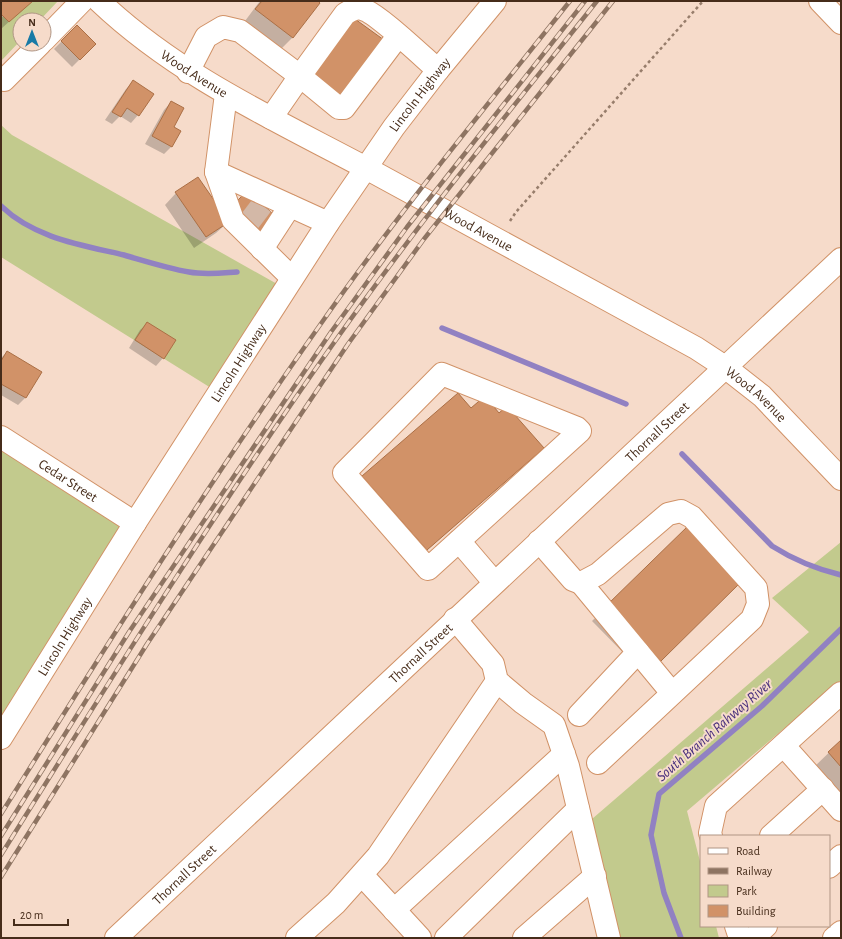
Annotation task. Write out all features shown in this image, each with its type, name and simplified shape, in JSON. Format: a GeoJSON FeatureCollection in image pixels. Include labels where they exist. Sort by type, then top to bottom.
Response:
{"type":"FeatureCollection","features":[{"type":"Feature","properties":{"kind":"street"},"geometry":{"type":"LineString","coordinates":[[52,32],[82,1]]}},
{"type":"Feature","properties":{"kind":"street","name":"Wood Avenue"},"geometry":{"type":"LineString","coordinates":[[99,1],[150,45],[188,72],[226,94],[678,337],[725,367],[753,388],[778,411],[841,479]]}},
{"type":"Feature","properties":{"kind":"street","name":"Lincoln Highway"},"geometry":{"type":"LineString","coordinates":[[1,738],[135,523],[328,223],[394,127],[438,70],[495,1]]}},
{"type":"Feature","properties":{"kind":"street"},"geometry":{"type":"LineString","coordinates":[[820,1],[841,23]]}},
{"type":"Feature","properties":{"kind":"street"},"geometry":{"type":"LineString","coordinates":[[271,118],[337,23],[350,10],[362,9],[371,13],[438,70]]}},
{"type":"Feature","properties":{"kind":"street"},"geometry":{"type":"LineString","coordinates":[[188,72],[206,37],[222,27],[240,30],[339,108],[344,108],[398,36]]}},
{"type":"Feature","properties":{"kind":"street"},"geometry":{"type":"LineString","coordinates":[[4,80],[32,52]]}},
{"type":"Feature","properties":{"kind":"street"},"geometry":{"type":"LineString","coordinates":[[226,94],[216,172],[233,220],[245,226],[262,249],[292,278]]}},
{"type":"Feature","properties":{"kind":"street"},"geometry":{"type":"LineString","coordinates":[[216,172],[264,200],[290,206],[328,223]]}},
{"type":"Feature","properties":{"kind":"street"},"geometry":{"type":"LineString","coordinates":[[262,249],[290,206]]}},
{"type":"Feature","properties":{"kind":"street","name":"Thornall Street"},"geometry":{"type":"LineString","coordinates":[[116,938],[494,582],[841,259]]}},
{"type":"Feature","properties":{"kind":"street"},"geometry":{"type":"LineString","coordinates":[[442,374],[577,428],[580,431],[459,541],[428,569],[344,473],[442,374]]}},
{"type":"Feature","properties":{"kind":"street","name":"Cedar Street"},"geometry":{"type":"LineString","coordinates":[[1,437],[135,523]]}},
{"type":"Feature","properties":{"kind":"street"},"geometry":{"type":"LineString","coordinates":[[580,582],[598,574],[668,514],[680,511],[692,516],[756,588],[758,604],[752,619],[598,763]]}},
{"type":"Feature","properties":{"kind":"street"},"geometry":{"type":"LineString","coordinates":[[459,541],[494,582]]}},
{"type":"Feature","properties":{"kind":"street"},"geometry":{"type":"LineString","coordinates":[[539,541],[573,580],[580,582],[672,693]]}},
{"type":"Feature","properties":{"kind":"street"},"geometry":{"type":"LineString","coordinates":[[455,619],[493,664],[497,681],[523,703],[554,725],[564,754],[595,876],[605,935]]}},
{"type":"Feature","properties":{"kind":"street"},"geometry":{"type":"LineString","coordinates":[[579,714],[638,652]]}},
{"type":"Feature","properties":{"kind":"street"},"geometry":{"type":"LineString","coordinates":[[297,938],[336,903],[362,875],[399,827],[497,681]]}},
{"type":"Feature","properties":{"kind":"street"},"geometry":{"type":"LineString","coordinates":[[711,835],[716,806],[841,693]]}},
{"type":"Feature","properties":{"kind":"street"},"geometry":{"type":"LineString","coordinates":[[784,746],[841,810]]}},
{"type":"Feature","properties":{"kind":"street"},"geometry":{"type":"LineString","coordinates":[[394,910],[564,754]]}},
{"type":"Feature","properties":{"kind":"street"},"geometry":{"type":"LineString","coordinates":[[772,835],[822,789]]}},
{"type":"Feature","properties":{"kind":"street"},"geometry":{"type":"LineString","coordinates":[[446,938],[578,809]]}},
{"type":"Feature","properties":{"kind":"street"},"geometry":{"type":"LineString","coordinates":[[830,866],[841,856]]}},
{"type":"Feature","properties":{"kind":"street"},"geometry":{"type":"LineString","coordinates":[[362,875],[420,938]]}},
{"type":"Feature","properties":{"kind":"street"},"geometry":{"type":"LineString","coordinates":[[524,938],[595,876]]}},
{"type":"Feature","properties":{"kind":"street"},"geometry":{"type":"LineString","coordinates":[[736,927],[740,938]]}},
{"type":"Feature","properties":{"kind":"street"},"geometry":{"type":"LineString","coordinates":[[753,938],[765,927]]}},
{"type":"Feature","properties":{"kind":"street"},"geometry":{"type":"LineString","coordinates":[[834,938],[841,932]]}},
{"type":"Feature","properties":{"kind":"path"},"geometry":{"type":"LineString","coordinates":[[510,221],[516,212],[703,1]]}},
{"type":"Feature","properties":{"kind":"green space"},"geometry":{"type":"Polygon","coordinates":[[[20,1],[58,1],[48,12],[12,12],[12,49],[1,61],[1,18],[20,1]]]}},
{"type":"Feature","properties":{"kind":"green space"},"geometry":{"type":"Polygon","coordinates":[[[1,125],[12,135],[286,289],[219,393],[1,257],[1,125]]]}},
{"type":"Feature","properties":{"kind":"green space"},"geometry":{"type":"Polygon","coordinates":[[[1,437],[135,523],[1,738],[1,437]]]}},
{"type":"Feature","properties":{"kind":"green space"},"geometry":{"type":"Polygon","coordinates":[[[841,542],[841,680],[687,811],[700,861],[700,927],[716,927],[719,938],[616,938],[592,819],[809,632],[772,598],[841,542]]]}},
{"type":"Feature","properties":{"kind":"building"},"geometry":{"type":"Polygon","coordinates":[[[1,1],[33,1],[20,12],[12,12],[12,19],[9,22],[1,14],[1,1]]]}},
{"type":"Feature","properties":{"kind":"building"},"geometry":{"type":"Polygon","coordinates":[[[262,1],[318,1],[320,3],[293,38],[255,9],[262,1]]]}},
{"type":"Feature","properties":{"kind":"building"},"geometry":{"type":"Polygon","coordinates":[[[355,19],[384,40],[340,97],[312,76],[355,19]]]}},
{"type":"Feature","properties":{"kind":"building"},"geometry":{"type":"Polygon","coordinates":[[[77,25],[96,44],[80,60],[61,41],[77,25]]]}},
{"type":"Feature","properties":{"kind":"building"},"geometry":{"type":"Polygon","coordinates":[[[133,80],[154,94],[139,116],[127,108],[121,117],[112,112],[133,80]]]}},
{"type":"Feature","properties":{"kind":"building"},"geometry":{"type":"Polygon","coordinates":[[[171,101],[184,108],[174,127],[181,131],[172,147],[152,136],[171,101]]]}},
{"type":"Feature","properties":{"kind":"building"},"geometry":{"type":"Polygon","coordinates":[[[198,177],[229,222],[206,237],[175,192],[198,177]]]}},
{"type":"Feature","properties":{"kind":"building"},"geometry":{"type":"Polygon","coordinates":[[[248,190],[277,218],[261,235],[231,207],[248,190]]]}},
{"type":"Feature","properties":{"kind":"building"},"geometry":{"type":"Polygon","coordinates":[[[147,322],[176,340],[164,359],[135,340],[147,322]]]}},
{"type":"Feature","properties":{"kind":"building"},"geometry":{"type":"Polygon","coordinates":[[[7,351],[42,372],[26,398],[1,384],[1,361],[7,351]]]}},
{"type":"Feature","properties":{"kind":"building"},"geometry":{"type":"Polygon","coordinates":[[[458,393],[471,408],[485,396],[499,413],[507,406],[544,448],[427,550],[362,476],[458,393]]]}},
{"type":"Feature","properties":{"kind":"building"},"geometry":{"type":"Polygon","coordinates":[[[689,525],[743,580],[661,661],[607,605],[689,525]]]}},
{"type":"Feature","properties":{"kind":"building"},"geometry":{"type":"Polygon","coordinates":[[[841,740],[841,767],[828,752],[841,740]]]}},
{"type":"Feature","properties":{"kind":"waterway"},"geometry":{"type":"LineString","coordinates":[[1,206],[28,226],[75,244],[189,272],[207,274],[237,272]]}},
{"type":"Feature","properties":{"kind":"waterway"},"geometry":{"type":"LineString","coordinates":[[442,328],[626,404]]}},
{"type":"Feature","properties":{"kind":"waterway"},"geometry":{"type":"LineString","coordinates":[[682,454],[772,546],[805,564],[841,575]]}},
{"type":"Feature","properties":{"kind":"waterway","name":"South Branch Rahway River"},"geometry":{"type":"LineString","coordinates":[[681,938],[664,893],[651,835],[659,794],[762,706],[841,629]]}},
{"type":"Feature","properties":{"kind":"tunnel"},"geometry":{"type":"LineString","coordinates":[[249,222],[262,205]]}},
{"type":"Feature","properties":{"kind":"railway"},"geometry":{"type":"LineString","coordinates":[[1,814],[197,506],[278,385],[350,283],[411,201],[570,1]]}},
{"type":"Feature","properties":{"kind":"railway"},"geometry":{"type":"LineString","coordinates":[[1,836],[129,632],[331,332],[407,227],[585,1]]}},
{"type":"Feature","properties":{"kind":"railway"},"geometry":{"type":"LineString","coordinates":[[1,855],[124,658],[250,464],[294,400],[401,251],[597,1]]}},
{"type":"Feature","properties":{"kind":"railway"},"geometry":{"type":"LineString","coordinates":[[1,877],[147,644],[348,344],[424,239],[613,1]]}}]}
